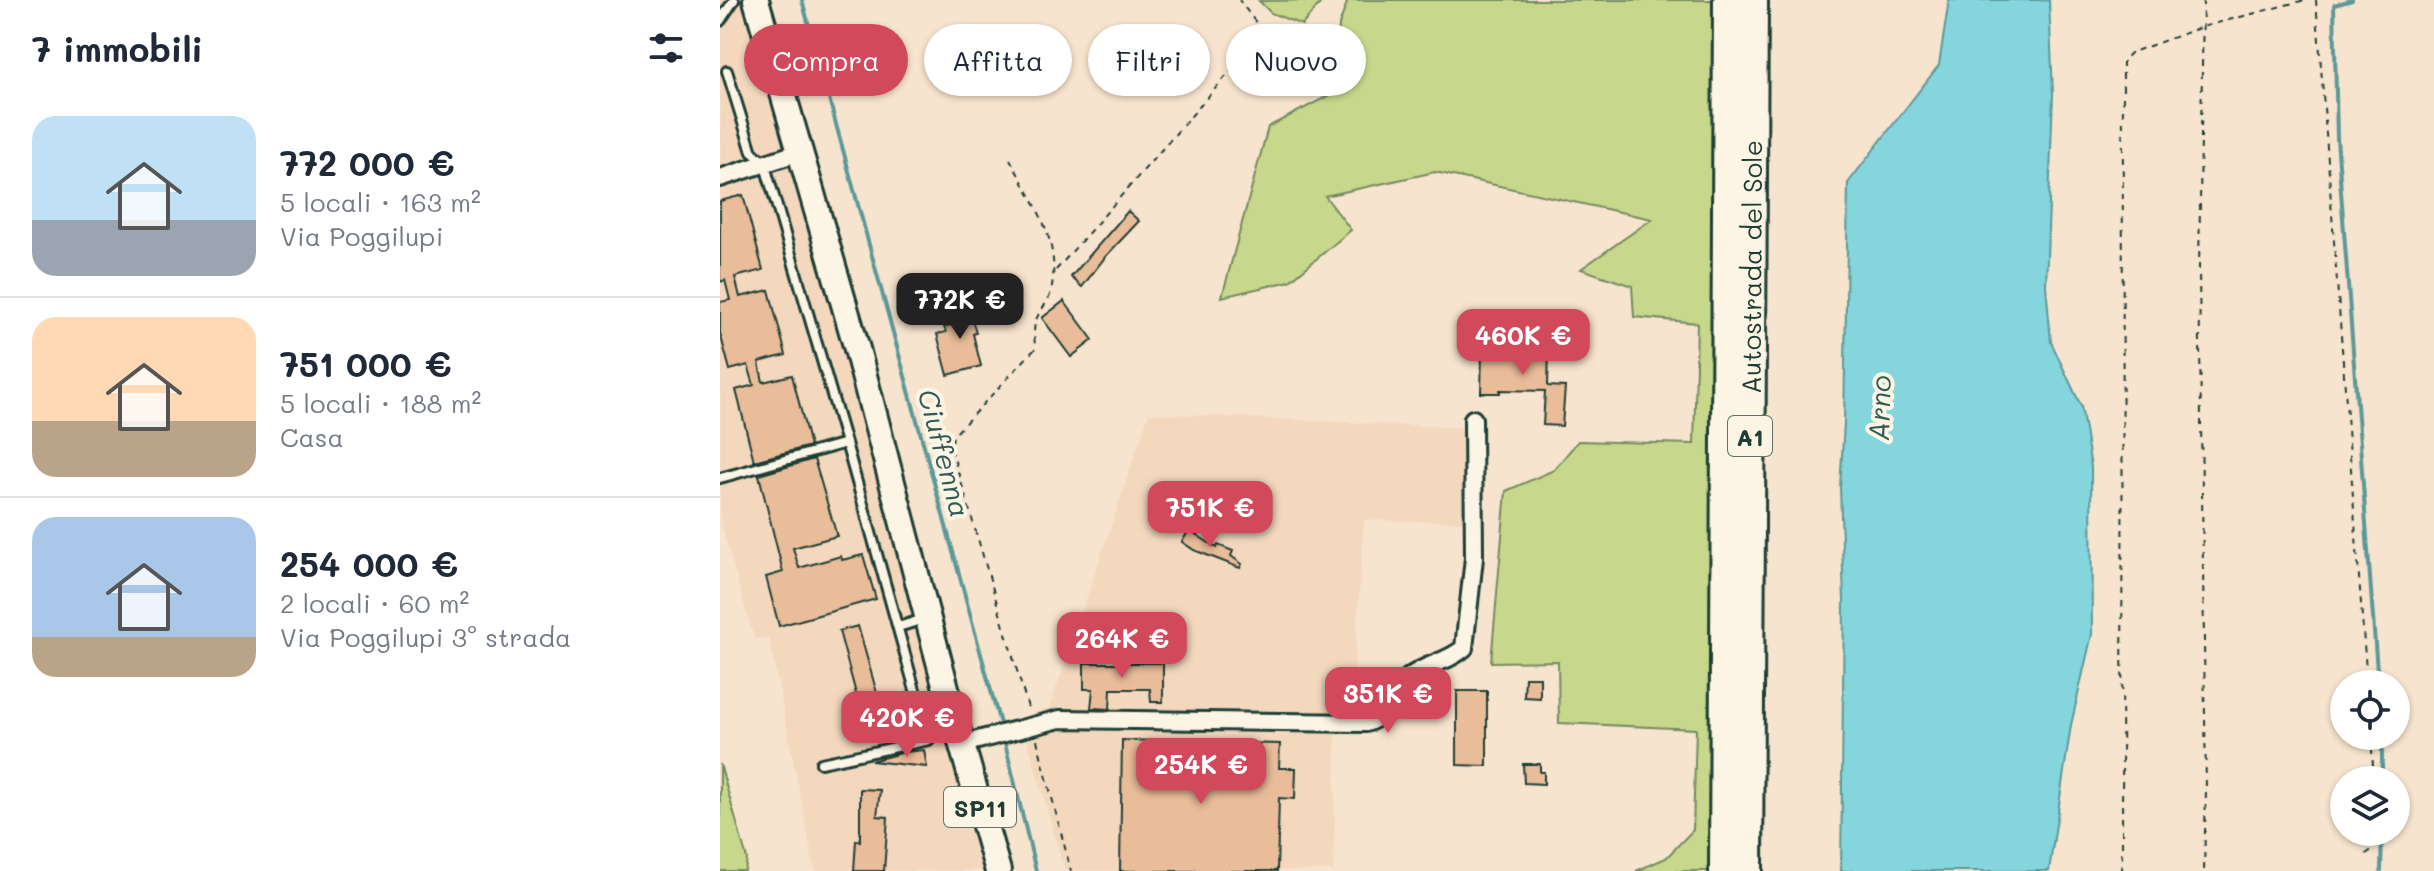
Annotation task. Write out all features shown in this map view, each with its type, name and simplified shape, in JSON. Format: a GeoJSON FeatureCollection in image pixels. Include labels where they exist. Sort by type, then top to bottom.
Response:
{"type":"FeatureCollection","features":[{"type":"Feature","properties":{"kind":"highway","name":"Autostrada del Sole"},"geometry":{"type":"LineString","coordinates":[[1724,871],[1728,0]]}},
{"type":"Feature","properties":{"kind":"highway","name":"Autostrada del Sole"},"geometry":{"type":"LineString","coordinates":[[1748,871],[1753,0]]}},
{"type":"Feature","properties":{"kind":"main road","name":"SP11"},"geometry":{"type":"LineString","coordinates":[[756,0],[857,349],[927,618],[968,743],[998,871]]}},
{"type":"Feature","properties":{"kind":"street"},"geometry":{"type":"LineString","coordinates":[[720,178],[800,152]]}},
{"type":"Feature","properties":{"kind":"street"},"geometry":{"type":"LineString","coordinates":[[968,743],[1060,719],[1366,723],[1376,720],[1413,674],[1452,659],[1464,648],[1474,558],[1473,419]]}},
{"type":"Feature","properties":{"kind":"lane"},"geometry":{"type":"LineString","coordinates":[[720,21],[734,0]]}},
{"type":"Feature","properties":{"kind":"lane"},"geometry":{"type":"LineString","coordinates":[[727,71],[752,152],[764,162],[929,740],[821,763]]}},
{"type":"Feature","properties":{"kind":"lane"},"geometry":{"type":"LineString","coordinates":[[720,478],[846,443]]}},
{"type":"Feature","properties":{"kind":"lane"},"geometry":{"type":"LineString","coordinates":[[898,627],[927,618]]}},
{"type":"Feature","properties":{"kind":"path"},"geometry":{"type":"LineString","coordinates":[[1055,271],[1257,41],[1257,24],[1239,0]]}},
{"type":"Feature","properties":{"kind":"path"},"geometry":{"type":"LineString","coordinates":[[2203,0],[2199,270],[2206,790],[2204,871]]}},
{"type":"Feature","properties":{"kind":"path"},"geometry":{"type":"LineString","coordinates":[[2122,871],[2123,60],[2130,53],[2202,27],[2305,0]]}},
{"type":"Feature","properties":{"kind":"path"},"geometry":{"type":"LineString","coordinates":[[2316,0],[2366,670]]}},
{"type":"Feature","properties":{"kind":"path"},"geometry":{"type":"LineString","coordinates":[[1010,159],[1048,233],[1055,271],[1050,297],[1035,322],[1035,349],[953,436],[951,448],[1027,727],[1071,871]]}},
{"type":"Feature","properties":{"kind":"path"},"geometry":{"type":"LineString","coordinates":[[2366,854],[2373,846]]}},
{"type":"Feature","properties":{"kind":"shaded area"},"geometry":{"type":"Polygon","coordinates":[[[720,0],[746,0],[753,24],[744,24],[744,96],[773,96],[987,871],[815,871],[769,638],[754,639],[720,520],[720,0]]]}},
{"type":"Feature","properties":{"kind":"shaded area"},"geometry":{"type":"Polygon","coordinates":[[[1149,413],[1468,428],[1469,522],[1364,520],[1350,730],[1336,731],[1334,871],[1065,871],[1021,719],[1050,707],[1149,413]]]}},
{"type":"Feature","properties":{"kind":"green space"},"geometry":{"type":"Polygon","coordinates":[[[1323,0],[1303,24],[1271,13],[1259,1],[1323,0]]]}},
{"type":"Feature","properties":{"kind":"green space"},"geometry":{"type":"Polygon","coordinates":[[[1348,0],[1715,0],[1709,871],[1636,871],[1666,858],[1693,830],[1696,729],[1559,723],[1558,661],[1491,662],[1506,491],[1554,470],[1578,441],[1694,444],[1697,323],[1634,317],[1632,286],[1581,269],[1652,219],[1435,172],[1325,196],[1351,230],[1290,281],[1222,297],[1268,127],[1328,96],[1366,96],[1366,24],[1339,24],[1348,0]]]}},
{"type":"Feature","properties":{"kind":"green space"},"geometry":{"type":"Polygon","coordinates":[[[720,764],[747,859],[745,871],[720,871],[720,764]]]}},
{"type":"Feature","properties":{"kind":"water","name":"Arno"},"geometry":{"type":"Polygon","coordinates":[[[1949,0],[2049,0],[2053,94],[2046,285],[2051,342],[2081,406],[2091,467],[2092,634],[2071,725],[2049,871],[1841,871],[1844,601],[1840,487],[1848,183],[1939,65],[1949,0]]]}},
{"type":"Feature","properties":{"kind":"building"},"geometry":{"type":"Polygon","coordinates":[[[743,195],[763,270],[735,277],[740,297],[769,290],[786,355],[759,362],[763,382],[792,375],[810,446],[754,461],[736,390],[754,385],[748,365],[730,370],[720,333],[720,302],[730,300],[725,280],[720,282],[720,201],[743,195]]]}},
{"type":"Feature","properties":{"kind":"building"},"geometry":{"type":"Polygon","coordinates":[[[1128,211],[1139,221],[1082,287],[1071,277],[1128,211]]]}},
{"type":"Feature","properties":{"kind":"building"},"geometry":{"type":"Polygon","coordinates":[[[966,299],[981,366],[948,375],[937,334],[946,332],[944,327],[956,323],[950,304],[966,299]]]}},
{"type":"Feature","properties":{"kind":"building"},"geometry":{"type":"Polygon","coordinates":[[[1064,301],[1093,340],[1071,357],[1042,318],[1064,301]]]}},
{"type":"Feature","properties":{"kind":"building"},"geometry":{"type":"Polygon","coordinates":[[[1490,347],[1549,348],[1548,386],[1565,387],[1562,426],[1543,425],[1545,391],[1500,390],[1500,393],[1481,393],[1482,350],[1490,350],[1490,347]]]}},
{"type":"Feature","properties":{"kind":"building"},"geometry":{"type":"Polygon","coordinates":[[[814,459],[837,536],[793,548],[799,568],[841,556],[842,560],[863,555],[876,599],[779,626],[766,577],[783,572],[759,475],[814,459]]]}},
{"type":"Feature","properties":{"kind":"building"},"geometry":{"type":"Polygon","coordinates":[[[1189,530],[1217,548],[1218,545],[1233,551],[1231,556],[1242,564],[1240,568],[1182,542],[1189,530]]]}},
{"type":"Feature","properties":{"kind":"building"},"geometry":{"type":"Polygon","coordinates":[[[858,626],[882,711],[862,716],[839,631],[858,626]]]}},
{"type":"Feature","properties":{"kind":"building"},"geometry":{"type":"Polygon","coordinates":[[[1084,663],[1163,663],[1163,702],[1151,702],[1150,689],[1111,689],[1110,709],[1091,708],[1093,689],[1084,689],[1084,663]]]}},
{"type":"Feature","properties":{"kind":"building"},"geometry":{"type":"Polygon","coordinates":[[[1525,677],[1540,677],[1540,698],[1524,697],[1525,677]]]}},
{"type":"Feature","properties":{"kind":"building"},"geometry":{"type":"Polygon","coordinates":[[[1457,691],[1487,691],[1487,766],[1457,765],[1457,691]]]}},
{"type":"Feature","properties":{"kind":"building"},"geometry":{"type":"Polygon","coordinates":[[[1122,740],[1280,744],[1279,768],[1296,768],[1295,799],[1279,798],[1277,871],[1120,871],[1122,740]]]}},
{"type":"Feature","properties":{"kind":"building"},"geometry":{"type":"Polygon","coordinates":[[[924,750],[927,767],[871,761],[905,752],[924,750]]]}},
{"type":"Feature","properties":{"kind":"building"},"geometry":{"type":"Polygon","coordinates":[[[1523,764],[1540,764],[1544,784],[1524,783],[1523,764]]]}},
{"type":"Feature","properties":{"kind":"building"},"geometry":{"type":"Polygon","coordinates":[[[860,789],[880,790],[877,816],[888,817],[884,871],[854,871],[856,840],[860,841],[860,789]]]}},
{"type":"Feature","properties":{"kind":"waterway","name":"Ciuffenna"},"geometry":{"type":"LineString","coordinates":[[802,0],[1002,731]]}},
{"type":"Feature","properties":{"kind":"waterway"},"geometry":{"type":"LineString","coordinates":[[2352,0],[2334,5],[2337,138],[2377,670]]}},
{"type":"Feature","properties":{"kind":"waterway","name":"Ciuffenna"},"geometry":{"type":"LineString","coordinates":[[1004,739],[1036,871]]}},
{"type":"Feature","properties":{"kind":"waterway"},"geometry":{"type":"LineString","coordinates":[[2382,750],[2382,766]]}},
{"type":"Feature","properties":{"kind":"waterway"},"geometry":{"type":"LineString","coordinates":[[2381,871],[2382,846]]}}]}
